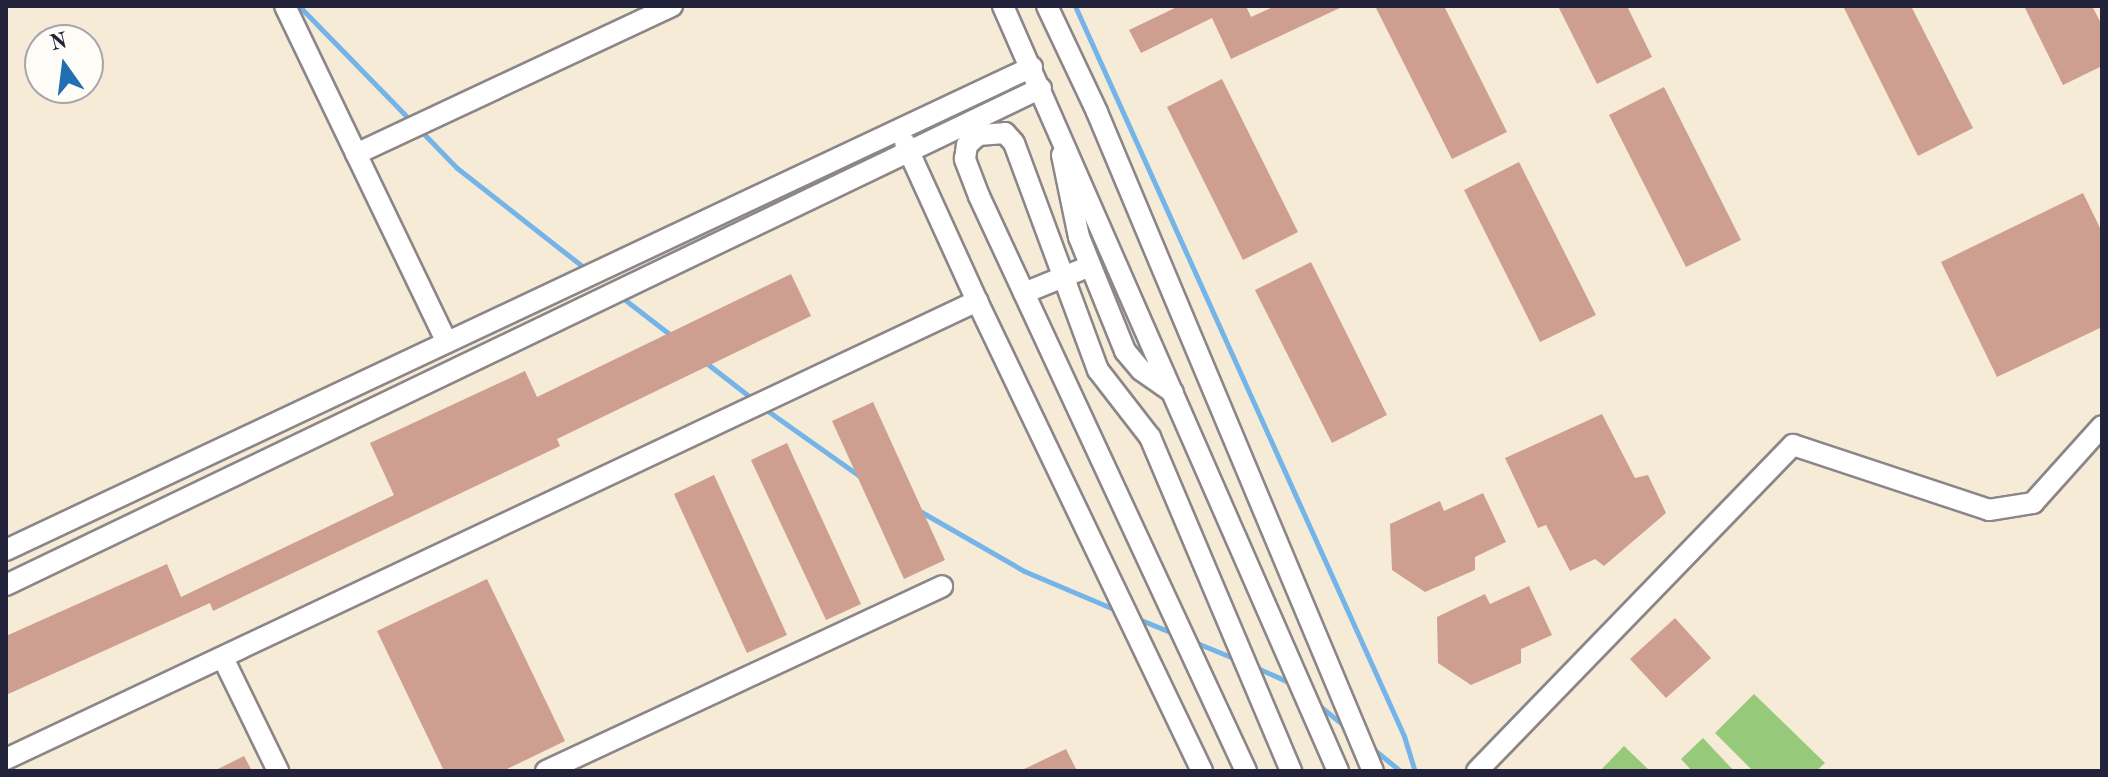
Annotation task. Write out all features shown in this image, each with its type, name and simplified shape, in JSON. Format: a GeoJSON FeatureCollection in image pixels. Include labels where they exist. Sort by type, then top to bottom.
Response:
{"type":"FeatureCollection","features":[{"type":"Feature","properties":{"kind":"street"},"geometry":{"type":"LineString","coordinates":[[285,6],[445,339]]}},
{"type":"Feature","properties":{"kind":"street"},"geometry":{"type":"LineString","coordinates":[[356,154],[672,6]]}},
{"type":"Feature","properties":{"kind":"street"},"geometry":{"type":"LineString","coordinates":[[1003,6],[1338,771]]}},
{"type":"Feature","properties":{"kind":"street"},"geometry":{"type":"LineString","coordinates":[[1047,6],[1097,112],[1373,771]]}},
{"type":"Feature","properties":{"kind":"street"},"geometry":{"type":"LineString","coordinates":[[6,550],[445,339],[1032,67]]}},
{"type":"Feature","properties":{"kind":"street"},"geometry":{"type":"LineString","coordinates":[[6,585],[1041,88]]}},
{"type":"Feature","properties":{"kind":"street"},"geometry":{"type":"LineString","coordinates":[[1058,127],[1071,212],[1105,305],[1125,351],[1141,370],[1173,392]]}},
{"type":"Feature","properties":{"kind":"street"},"geometry":{"type":"LineString","coordinates":[[898,128],[977,301],[1202,771]]}},
{"type":"Feature","properties":{"kind":"street"},"geometry":{"type":"LineString","coordinates":[[1246,771],[1043,335],[965,159],[967,145],[978,135],[1005,133],[1014,143],[1061,278],[1105,382],[1150,437],[1291,771]]}},
{"type":"Feature","properties":{"kind":"street"},"geometry":{"type":"LineString","coordinates":[[1024,293],[1090,266]]}},
{"type":"Feature","properties":{"kind":"street"},"geometry":{"type":"LineString","coordinates":[[6,759],[977,301]]}},
{"type":"Feature","properties":{"kind":"street"},"geometry":{"type":"LineString","coordinates":[[1043,335],[1105,305]]}},
{"type":"Feature","properties":{"kind":"street"},"geometry":{"type":"LineString","coordinates":[[1477,771],[1793,445],[1989,510],[2033,503],[2102,426]]}},
{"type":"Feature","properties":{"kind":"street"},"geometry":{"type":"LineString","coordinates":[[546,771],[942,586]]}},
{"type":"Feature","properties":{"kind":"street"},"geometry":{"type":"LineString","coordinates":[[223,658],[278,771]]}},
{"type":"Feature","properties":{"kind":"green space"},"geometry":{"type":"Polygon","coordinates":[[[1754,694],[1825,763],[1816,771],[1753,771],[1715,733],[1754,694]]]}},
{"type":"Feature","properties":{"kind":"green space"},"geometry":{"type":"Polygon","coordinates":[[[1703,738],[1734,771],[1692,771],[1681,759],[1703,738]]]}},
{"type":"Feature","properties":{"kind":"green space"},"geometry":{"type":"Polygon","coordinates":[[[1624,746],[1650,771],[1600,771],[1624,746]]]}},
{"type":"Feature","properties":{"kind":"building"},"geometry":{"type":"Polygon","coordinates":[[[1179,6],[1246,6],[1251,17],[1275,6],[1344,6],[1231,59],[1212,18],[1141,53],[1129,30],[1179,6]]]}},
{"type":"Feature","properties":{"kind":"building"},"geometry":{"type":"Polygon","coordinates":[[[1375,6],[1444,6],[1507,132],[1452,159],[1375,6]]]}},
{"type":"Feature","properties":{"kind":"building"},"geometry":{"type":"Polygon","coordinates":[[[1558,6],[1627,6],[1652,57],[1597,84],[1558,6]]]}},
{"type":"Feature","properties":{"kind":"building"},"geometry":{"type":"Polygon","coordinates":[[[1843,6],[1911,6],[1973,128],[1918,156],[1843,6]]]}},
{"type":"Feature","properties":{"kind":"building"},"geometry":{"type":"Polygon","coordinates":[[[2024,6],[2092,6],[2102,25],[2102,66],[2063,85],[2024,6]]]}},
{"type":"Feature","properties":{"kind":"building"},"geometry":{"type":"Polygon","coordinates":[[[1222,79],[1298,232],[1243,260],[1167,107],[1222,79]]]}},
{"type":"Feature","properties":{"kind":"building"},"geometry":{"type":"Polygon","coordinates":[[[1664,87],[1741,240],[1686,267],[1609,115],[1664,87]]]}},
{"type":"Feature","properties":{"kind":"building"},"geometry":{"type":"Polygon","coordinates":[[[1519,162],[1596,315],[1540,342],[1464,190],[1519,162]]]}},
{"type":"Feature","properties":{"kind":"building"},"geometry":{"type":"Polygon","coordinates":[[[2083,193],[2102,232],[2102,327],[1997,377],[1941,262],[2083,193]]]}},
{"type":"Feature","properties":{"kind":"building"},"geometry":{"type":"Polygon","coordinates":[[[1311,262],[1387,415],[1332,443],[1255,290],[1311,262]]]}},
{"type":"Feature","properties":{"kind":"building"},"geometry":{"type":"Polygon","coordinates":[[[791,274],[811,316],[557,439],[560,446],[213,611],[210,603],[6,695],[6,636],[167,564],[181,597],[394,495],[370,443],[525,371],[537,397],[791,274]]]}},
{"type":"Feature","properties":{"kind":"building"},"geometry":{"type":"Polygon","coordinates":[[[873,402],[945,560],[904,579],[832,421],[873,402]]]}},
{"type":"Feature","properties":{"kind":"building"},"geometry":{"type":"Polygon","coordinates":[[[1602,414],[1635,478],[1648,475],[1666,513],[1604,566],[1595,559],[1570,571],[1546,525],[1538,528],[1505,458],[1602,414]]]}},
{"type":"Feature","properties":{"kind":"building"},"geometry":{"type":"Polygon","coordinates":[[[787,443],[861,604],[826,620],[751,460],[787,443]]]}},
{"type":"Feature","properties":{"kind":"building"},"geometry":{"type":"Polygon","coordinates":[[[714,475],[787,635],[747,653],[674,494],[714,475]]]}},
{"type":"Feature","properties":{"kind":"building"},"geometry":{"type":"Polygon","coordinates":[[[1483,493],[1506,542],[1475,557],[1475,570],[1425,592],[1392,570],[1390,524],[1440,501],[1444,511],[1483,493]]]}},
{"type":"Feature","properties":{"kind":"building"},"geometry":{"type":"Polygon","coordinates":[[[487,579],[565,741],[503,771],[444,771],[377,631],[487,579]]]}},
{"type":"Feature","properties":{"kind":"building"},"geometry":{"type":"Polygon","coordinates":[[[1529,586],[1552,635],[1521,649],[1521,663],[1471,685],[1438,663],[1437,617],[1485,594],[1490,604],[1529,586]]]}},
{"type":"Feature","properties":{"kind":"building"},"geometry":{"type":"Polygon","coordinates":[[[1675,618],[1711,658],[1666,698],[1630,659],[1675,618]]]}},
{"type":"Feature","properties":{"kind":"building"},"geometry":{"type":"Polygon","coordinates":[[[1066,749],[1077,771],[1020,771],[1066,749]]]}},
{"type":"Feature","properties":{"kind":"building"},"geometry":{"type":"Polygon","coordinates":[[[244,756],[252,771],[214,771],[244,756]]]}},
{"type":"Feature","properties":{"kind":"waterway"},"geometry":{"type":"LineString","coordinates":[[299,6],[413,123]]}},
{"type":"Feature","properties":{"kind":"waterway"},"geometry":{"type":"LineString","coordinates":[[1075,6],[1404,736],[1415,771]]}},
{"type":"Feature","properties":{"kind":"waterway"},"geometry":{"type":"LineString","coordinates":[[420,130],[457,168],[587,270]]}},
{"type":"Feature","properties":{"kind":"waterway"},"geometry":{"type":"LineString","coordinates":[[620,296],[672,336]]}},
{"type":"Feature","properties":{"kind":"waterway"},"geometry":{"type":"LineString","coordinates":[[705,362],[754,400]]}},
{"type":"Feature","properties":{"kind":"waterway"},"geometry":{"type":"LineString","coordinates":[[765,409],[861,477]]}},
{"type":"Feature","properties":{"kind":"waterway"},"geometry":{"type":"LineString","coordinates":[[918,510],[1024,571],[1116,610]]}},
{"type":"Feature","properties":{"kind":"waterway"},"geometry":{"type":"LineString","coordinates":[[1136,618],[1175,634]]}},
{"type":"Feature","properties":{"kind":"waterway"},"geometry":{"type":"LineString","coordinates":[[1192,641],[1238,660]]}},
{"type":"Feature","properties":{"kind":"waterway"},"geometry":{"type":"LineString","coordinates":[[1255,667],[1293,684]]}},
{"type":"Feature","properties":{"kind":"waterway"},"geometry":{"type":"LineString","coordinates":[[1316,703],[1346,727]]}},
{"type":"Feature","properties":{"kind":"waterway"},"geometry":{"type":"LineString","coordinates":[[1372,748],[1400,771]]}}]}
